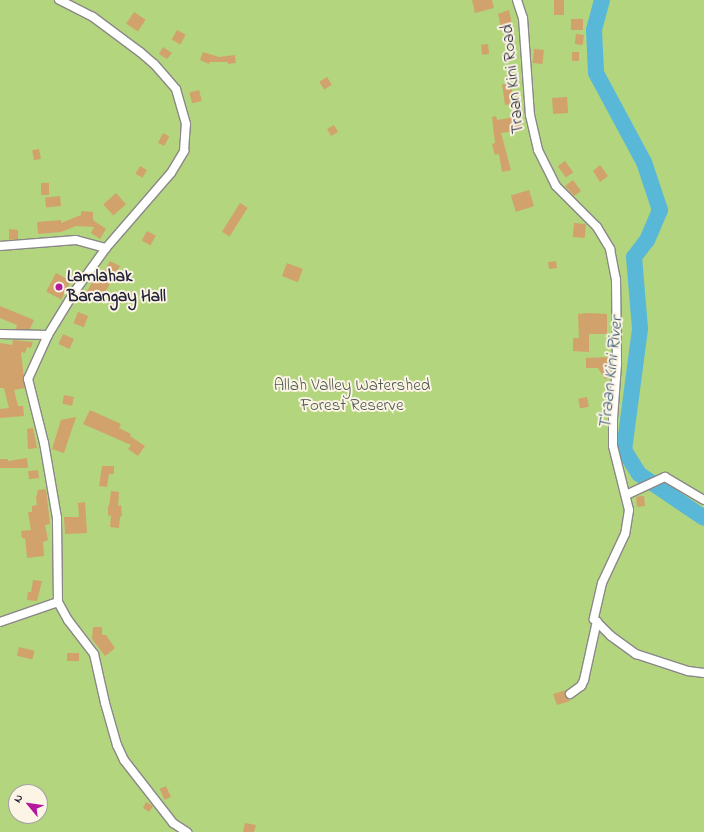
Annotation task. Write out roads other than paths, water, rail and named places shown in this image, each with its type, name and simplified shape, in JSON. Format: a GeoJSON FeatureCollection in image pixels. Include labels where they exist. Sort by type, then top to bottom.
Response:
{"type":"FeatureCollection","features":[{"type":"Feature","properties":{"kind":"street"},"geometry":{"type":"LineString","coordinates":[[59,0],[93,17],[154,64],[176,89],[186,124],[184,150],[171,173],[106,248],[75,291],[48,335],[28,379],[44,443],[57,518],[58,602],[68,620],[94,654],[104,703],[117,745],[124,760],[173,823],[187,832]]}},
{"type":"Feature","properties":{"kind":"street","name":"Traan Kini Road"},"geometry":{"type":"LineString","coordinates":[[517,0],[523,18],[530,115],[538,150],[556,186],[597,228],[610,249],[616,278],[617,364],[613,418],[613,446],[629,510],[625,534],[602,583],[594,619],[597,621]]}},
{"type":"Feature","properties":{"kind":"street"},"geometry":{"type":"LineString","coordinates":[[0,246],[76,240],[106,248]]}},
{"type":"Feature","properties":{"kind":"street"},"geometry":{"type":"LineString","coordinates":[[0,334],[48,335]]}},
{"type":"Feature","properties":{"kind":"street"},"geometry":{"type":"LineString","coordinates":[[626,495],[664,477],[704,500]]}},
{"type":"Feature","properties":{"kind":"street"},"geometry":{"type":"LineString","coordinates":[[0,622],[58,602]]}},
{"type":"Feature","properties":{"kind":"street"},"geometry":{"type":"LineString","coordinates":[[597,621],[611,636],[636,654],[688,671],[704,673]]}},
{"type":"Feature","properties":{"kind":"street"},"geometry":{"type":"LineString","coordinates":[[570,694],[581,686],[584,680],[597,621]]}},
{"type":"Feature","properties":{"kind":"waterway","name":"T'raan Kini River"},"geometry":{"type":"LineString","coordinates":[[602,0],[594,30],[596,73],[644,162],[660,210],[647,240],[634,257],[640,329],[624,450],[639,474],[704,518]]}},
{"type":"Feature","properties":{"kind":"place","name":"Lamlahak Barangay Hall"},"geometry":{"type":"Point","coordinates":[59,287]}},
{"type":"Feature","properties":{"kind":"park label","name":"Allah Valley Watershed Forest Reserve"},"geometry":{"type":"Point","coordinates":[352,396]}}]}
